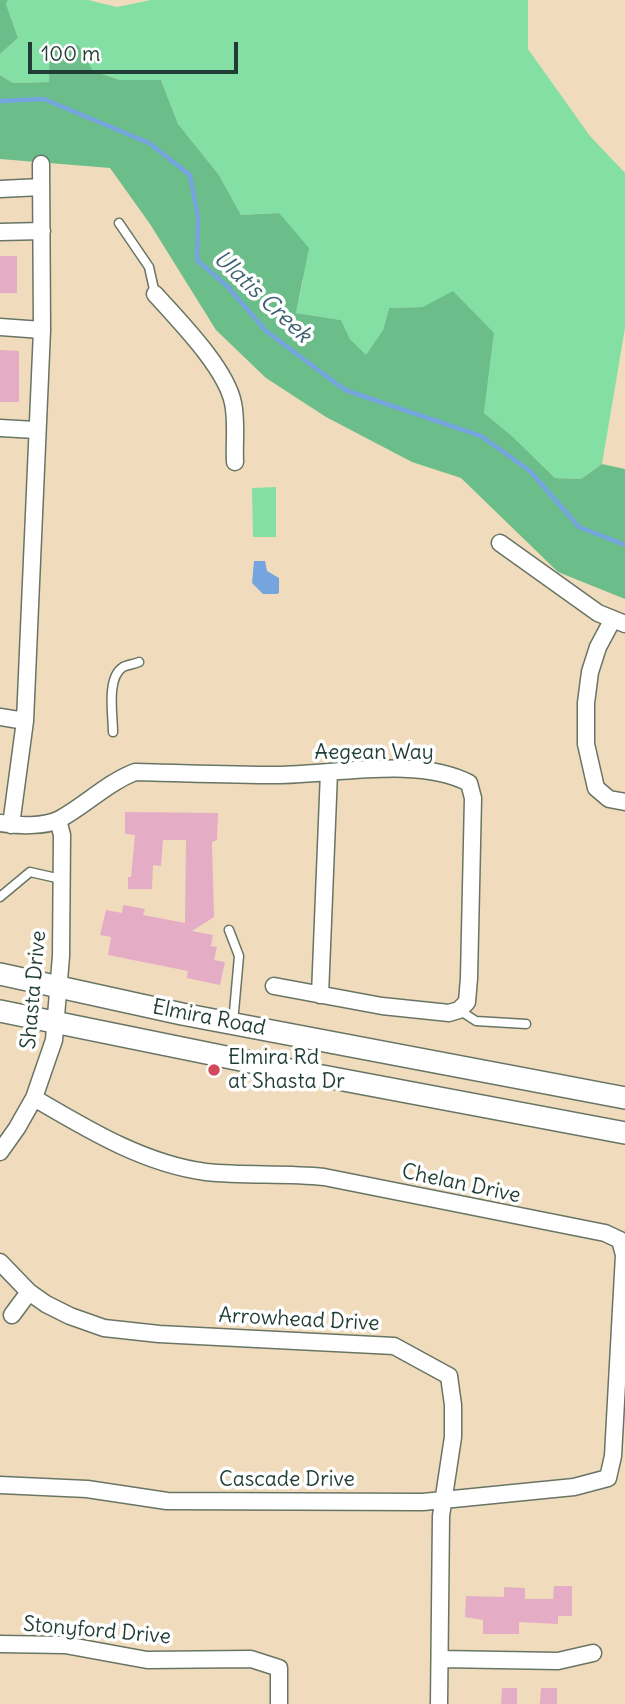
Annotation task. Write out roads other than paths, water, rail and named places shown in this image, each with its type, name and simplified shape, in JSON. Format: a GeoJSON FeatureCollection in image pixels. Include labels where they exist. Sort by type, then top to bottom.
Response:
{"type":"FeatureCollection","features":[{"type":"Feature","properties":{"kind":"main road","name":"Elmira Road"},"geometry":{"type":"LineString","coordinates":[[0,974],[233,1023],[625,1098]]}},
{"type":"Feature","properties":{"kind":"main road","name":"Elmira Road"},"geometry":{"type":"LineString","coordinates":[[0,1011],[625,1133]]}},
{"type":"Feature","properties":{"kind":"street"},"geometry":{"type":"LineString","coordinates":[[5,824],[24,721],[42,330],[41,164]]}},
{"type":"Feature","properties":{"kind":"street"},"geometry":{"type":"LineString","coordinates":[[0,189],[41,187]]}},
{"type":"Feature","properties":{"kind":"street"},"geometry":{"type":"LineString","coordinates":[[0,232],[42,231]]}},
{"type":"Feature","properties":{"kind":"street"},"geometry":{"type":"LineString","coordinates":[[155,294],[195,339],[227,385],[233,403],[235,462]]}},
{"type":"Feature","properties":{"kind":"street"},"geometry":{"type":"LineString","coordinates":[[0,327],[42,330]]}},
{"type":"Feature","properties":{"kind":"street"},"geometry":{"type":"LineString","coordinates":[[0,428],[36,430]]}},
{"type":"Feature","properties":{"kind":"street"},"geometry":{"type":"LineString","coordinates":[[500,543],[598,613],[619,621],[598,647],[590,672],[586,703],[586,744],[596,789],[609,799],[625,802]]}},
{"type":"Feature","properties":{"kind":"street"},"geometry":{"type":"LineString","coordinates":[[0,716],[24,721]]}},
{"type":"Feature","properties":{"kind":"street","name":"Aegean Way"},"geometry":{"type":"LineString","coordinates":[[5,824],[58,820],[116,779],[135,772],[277,775],[416,770],[454,775],[469,783],[473,798],[469,978],[467,1002],[459,1010]]}},
{"type":"Feature","properties":{"kind":"street"},"geometry":{"type":"LineString","coordinates":[[320,995],[328,772]]}},
{"type":"Feature","properties":{"kind":"street","name":"Shasta Drive"},"geometry":{"type":"LineString","coordinates":[[0,1152],[34,1098],[53,1044],[61,957],[62,835],[58,820]]}},
{"type":"Feature","properties":{"kind":"street"},"geometry":{"type":"LineString","coordinates":[[274,986],[409,1009],[449,1013],[459,1010]]}},
{"type":"Feature","properties":{"kind":"street","name":"Chelan Drive"},"geometry":{"type":"LineString","coordinates":[[34,1098],[126,1148],[173,1164],[238,1175],[295,1174],[324,1177],[605,1233],[620,1240],[624,1255],[613,1456],[608,1478],[574,1488]]}},
{"type":"Feature","properties":{"kind":"street","name":"Arrowhead Drive"},"geometry":{"type":"LineString","coordinates":[[0,1262],[29,1292],[70,1316],[104,1328],[159,1334],[376,1344],[401,1349],[449,1376],[453,1437],[442,1499],[439,1704]]}},
{"type":"Feature","properties":{"kind":"street"},"geometry":{"type":"LineString","coordinates":[[12,1315],[29,1292]]}},
{"type":"Feature","properties":{"kind":"street","name":"Cascade Drive"},"geometry":{"type":"LineString","coordinates":[[0,1485],[63,1486],[167,1501],[423,1502],[574,1488]]}},
{"type":"Feature","properties":{"kind":"street","name":"Stonyford Drive"},"geometry":{"type":"LineString","coordinates":[[0,1644],[65,1645],[147,1660],[251,1659],[279,1668],[279,1704]]}},
{"type":"Feature","properties":{"kind":"street"},"geometry":{"type":"LineString","coordinates":[[440,1659],[558,1661],[593,1653]]}},
{"type":"Feature","properties":{"kind":"lane"},"geometry":{"type":"LineString","coordinates":[[119,223],[149,267],[155,294]]}},
{"type":"Feature","properties":{"kind":"lane"},"geometry":{"type":"LineString","coordinates":[[113,732],[113,684],[117,673],[124,667],[139,662]]}},
{"type":"Feature","properties":{"kind":"lane"},"geometry":{"type":"LineString","coordinates":[[0,897],[30,873],[62,879]]}},
{"type":"Feature","properties":{"kind":"lane"},"geometry":{"type":"LineString","coordinates":[[229,930],[239,956],[233,1023]]}},
{"type":"Feature","properties":{"kind":"lane"},"geometry":{"type":"LineString","coordinates":[[459,1010],[476,1021],[526,1024]]}},
{"type":"Feature","properties":{"kind":"water"},"geometry":{"type":"Polygon","coordinates":[[[254,561],[265,561],[267,571],[279,578],[279,593],[263,594],[252,583],[254,561]]]}},
{"type":"Feature","properties":{"kind":"waterway","name":"Ulatis Creek"},"geometry":{"type":"LineString","coordinates":[[0,101],[44,99],[149,143],[190,175],[198,217],[197,260],[228,287],[266,331],[345,390],[481,436],[530,471],[579,527],[625,545]]}},
{"type":"Feature","properties":{"kind":"place","name":"Elmira Rd at Shasta Dr"},"geometry":{"type":"Point","coordinates":[214,1070]}}]}
